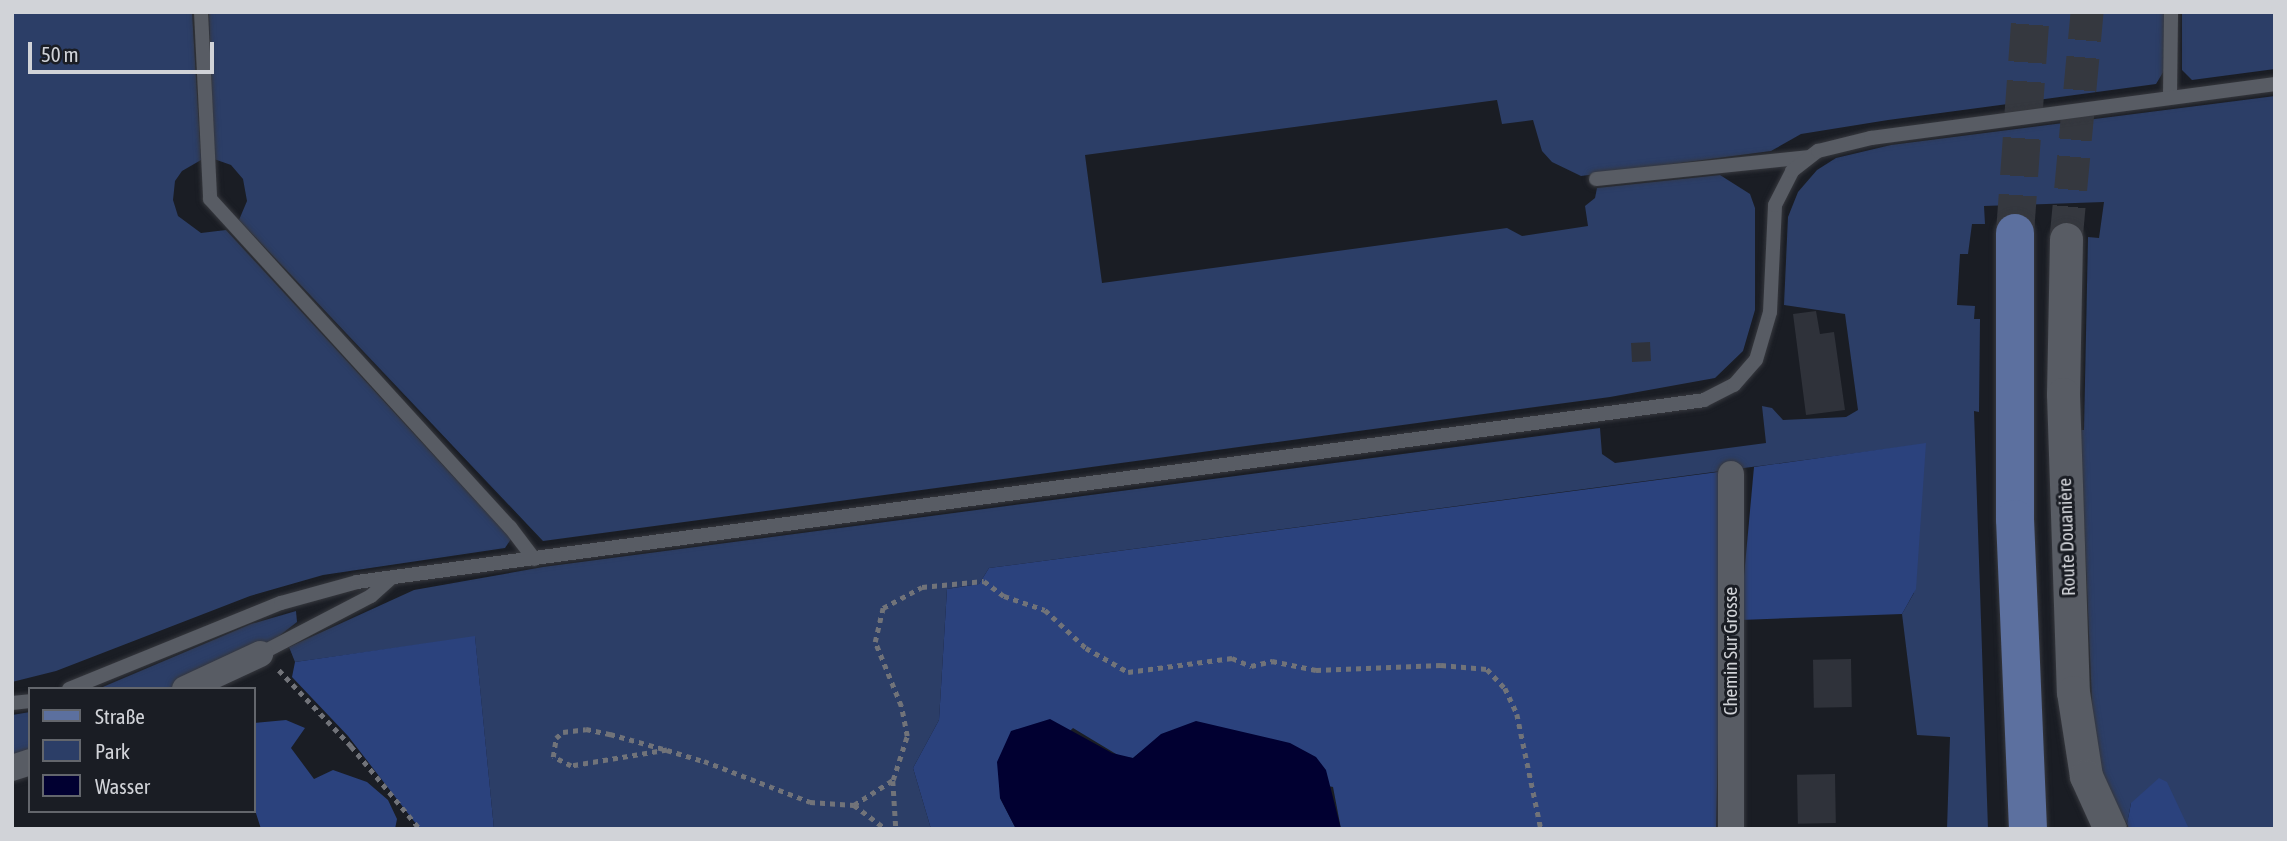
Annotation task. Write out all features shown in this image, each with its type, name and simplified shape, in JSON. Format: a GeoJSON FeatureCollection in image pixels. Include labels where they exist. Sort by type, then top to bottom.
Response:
{"type":"FeatureCollection","features":[{"type":"Feature","properties":{"kind":"main road"},"geometry":{"type":"LineString","coordinates":[[2015,233],[2014,443],[2028,829]]}},
{"type":"Feature","properties":{"kind":"street","name":"Route Douanière"},"geometry":{"type":"LineString","coordinates":[[2066,239],[2063,394],[2073,692],[2086,776],[2110,829]]}},
{"type":"Feature","properties":{"kind":"street","name":"Chemin Sur Grosse"},"geometry":{"type":"LineString","coordinates":[[1731,474],[1731,829]]}},
{"type":"Feature","properties":{"kind":"street"},"geometry":{"type":"LineString","coordinates":[[189,687],[260,654]]}},
{"type":"Feature","properties":{"kind":"lane"},"geometry":{"type":"LineString","coordinates":[[201,12],[210,199],[510,527],[534,559]]}},
{"type":"Feature","properties":{"kind":"lane"},"geometry":{"type":"LineString","coordinates":[[2170,97],[2171,12]]}},
{"type":"Feature","properties":{"kind":"lane"},"geometry":{"type":"LineString","coordinates":[[74,687],[281,603],[357,582],[1704,400],[1745,376],[1765,340],[1770,312],[1774,205],[1792,171],[1809,157],[1828,147],[1871,138],[2275,84]]}},
{"type":"Feature","properties":{"kind":"lane"},"geometry":{"type":"LineString","coordinates":[[1596,178],[1809,157]]}},
{"type":"Feature","properties":{"kind":"lane"},"geometry":{"type":"LineString","coordinates":[[260,654],[371,596],[393,577]]}},
{"type":"Feature","properties":{"kind":"path"},"geometry":{"type":"LineString","coordinates":[[896,829],[893,780],[906,724],[881,667],[875,642],[878,619],[891,600],[922,587],[984,581],[1004,596],[1045,610],[1086,648],[1128,672],[1231,658],[1251,666],[1272,661],[1317,670],[1430,665],[1487,669],[1505,688],[1517,715],[1541,829]]}},
{"type":"Feature","properties":{"kind":"path"},"geometry":{"type":"LineString","coordinates":[[289,680],[420,829]]}},
{"type":"Feature","properties":{"kind":"path"},"geometry":{"type":"LineString","coordinates":[[667,750],[571,766],[553,757],[556,738],[572,729],[667,750],[799,799],[854,805],[886,829]]}},
{"type":"Feature","properties":{"kind":"path"},"geometry":{"type":"LineString","coordinates":[[854,805],[893,780]]}},
{"type":"Feature","properties":{"kind":"green space"},"geometry":{"type":"Polygon","coordinates":[[[12,12],[192,12],[201,160],[182,171],[175,181],[173,200],[178,216],[201,233],[226,230],[511,539],[505,548],[323,575],[250,596],[56,671],[12,682],[12,12]]]}},
{"type":"Feature","properties":{"kind":"green space"},"geometry":{"type":"Polygon","coordinates":[[[209,12],[2167,12],[2165,69],[2156,84],[1801,134],[1771,151],[1581,176],[1552,162],[1542,151],[1533,120],[1502,124],[1497,100],[1085,155],[1102,283],[1507,228],[1522,236],[1588,226],[1585,206],[1595,198],[1597,188],[1720,175],[1750,194],[1755,208],[1755,310],[1743,351],[1715,378],[1610,397],[543,541],[239,220],[247,201],[243,179],[231,165],[214,159],[209,12]]]}},
{"type":"Feature","properties":{"kind":"green space"},"geometry":{"type":"Polygon","coordinates":[[[2182,12],[2275,12],[2275,69],[2192,80],[2182,70],[2182,12]]]}},
{"type":"Feature","properties":{"kind":"green space"},"geometry":{"type":"Polygon","coordinates":[[[2275,96],[2275,829],[2189,829],[2131,803],[2127,824],[2106,786],[2094,746],[2080,430],[2084,430],[2088,237],[2099,238],[2104,202],[1984,206],[1985,224],[1972,224],[1968,254],[1960,254],[1957,305],[1975,306],[1974,319],[1980,319],[1979,412],[1974,411],[1988,829],[1947,829],[1950,737],[1917,735],[1902,614],[1914,593],[1925,444],[989,568],[979,584],[947,589],[939,720],[913,768],[931,829],[494,829],[475,637],[295,662],[289,647],[414,590],[543,567],[1600,428],[1602,454],[1615,463],[1766,443],[1762,406],[1772,408],[1783,420],[1846,417],[1858,410],[1845,314],[1784,305],[1788,217],[1798,192],[1817,170],[1836,158],[1891,145],[2275,96]]]}},
{"type":"Feature","properties":{"kind":"green space"},"geometry":{"type":"Polygon","coordinates":[[[296,611],[297,622],[274,640],[172,687],[103,687],[251,624],[296,611]]]}},
{"type":"Feature","properties":{"kind":"green space"},"geometry":{"type":"Polygon","coordinates":[[[28,712],[28,753],[12,760],[12,715],[28,712]]]}},
{"type":"Feature","properties":{"kind":"shaded area"},"geometry":{"type":"Polygon","coordinates":[[[1926,443],[1916,589],[1902,614],[1740,620],[1754,467],[1926,443]]]}},
{"type":"Feature","properties":{"kind":"shaded area"},"geometry":{"type":"Polygon","coordinates":[[[1718,472],[1721,614],[1716,829],[1341,829],[1333,787],[1143,750],[1133,758],[1121,757],[1073,728],[1000,798],[1016,829],[931,829],[913,768],[939,720],[947,589],[979,584],[989,568],[1718,472]]]}},
{"type":"Feature","properties":{"kind":"shaded area"},"geometry":{"type":"Polygon","coordinates":[[[475,636],[494,829],[420,829],[348,736],[292,677],[295,662],[475,636]]]}},
{"type":"Feature","properties":{"kind":"shaded area"},"geometry":{"type":"Polygon","coordinates":[[[286,720],[305,728],[291,748],[314,779],[333,770],[367,782],[388,800],[397,819],[395,829],[261,829],[256,813],[256,723],[286,720]]]}},
{"type":"Feature","properties":{"kind":"shaded area"},"geometry":{"type":"Polygon","coordinates":[[[2159,778],[2167,782],[2189,829],[2129,829],[2127,824],[2131,803],[2159,778]]]}},
{"type":"Feature","properties":{"kind":"water"},"geometry":{"type":"Polygon","coordinates":[[[1050,719],[1112,753],[1133,758],[1161,734],[1196,721],[1290,743],[1316,757],[1326,770],[1341,829],[1016,829],[1000,798],[997,762],[1011,731],[1050,719]]]}},
{"type":"Feature","properties":{"kind":"building"},"geometry":{"type":"Polygon","coordinates":[[[1816,311],[1820,334],[1834,332],[1845,410],[1806,415],[1793,314],[1816,311]]]}},
{"type":"Feature","properties":{"kind":"building"},"geometry":{"type":"Polygon","coordinates":[[[1650,342],[1651,361],[1632,362],[1631,343],[1650,342]]]}},
{"type":"Feature","properties":{"kind":"building"},"geometry":{"type":"Polygon","coordinates":[[[1851,659],[1852,707],[1814,708],[1813,660],[1851,659]]]}},
{"type":"Feature","properties":{"kind":"building"},"geometry":{"type":"Polygon","coordinates":[[[1835,774],[1836,823],[1798,824],[1797,775],[1835,774]]]}},
{"type":"Feature","properties":{"kind":"tunnel"},"geometry":{"type":"LineString","coordinates":[[2015,233],[2031,12]]}},
{"type":"Feature","properties":{"kind":"tunnel"},"geometry":{"type":"LineString","coordinates":[[2066,239],[2087,12]]}}]}
